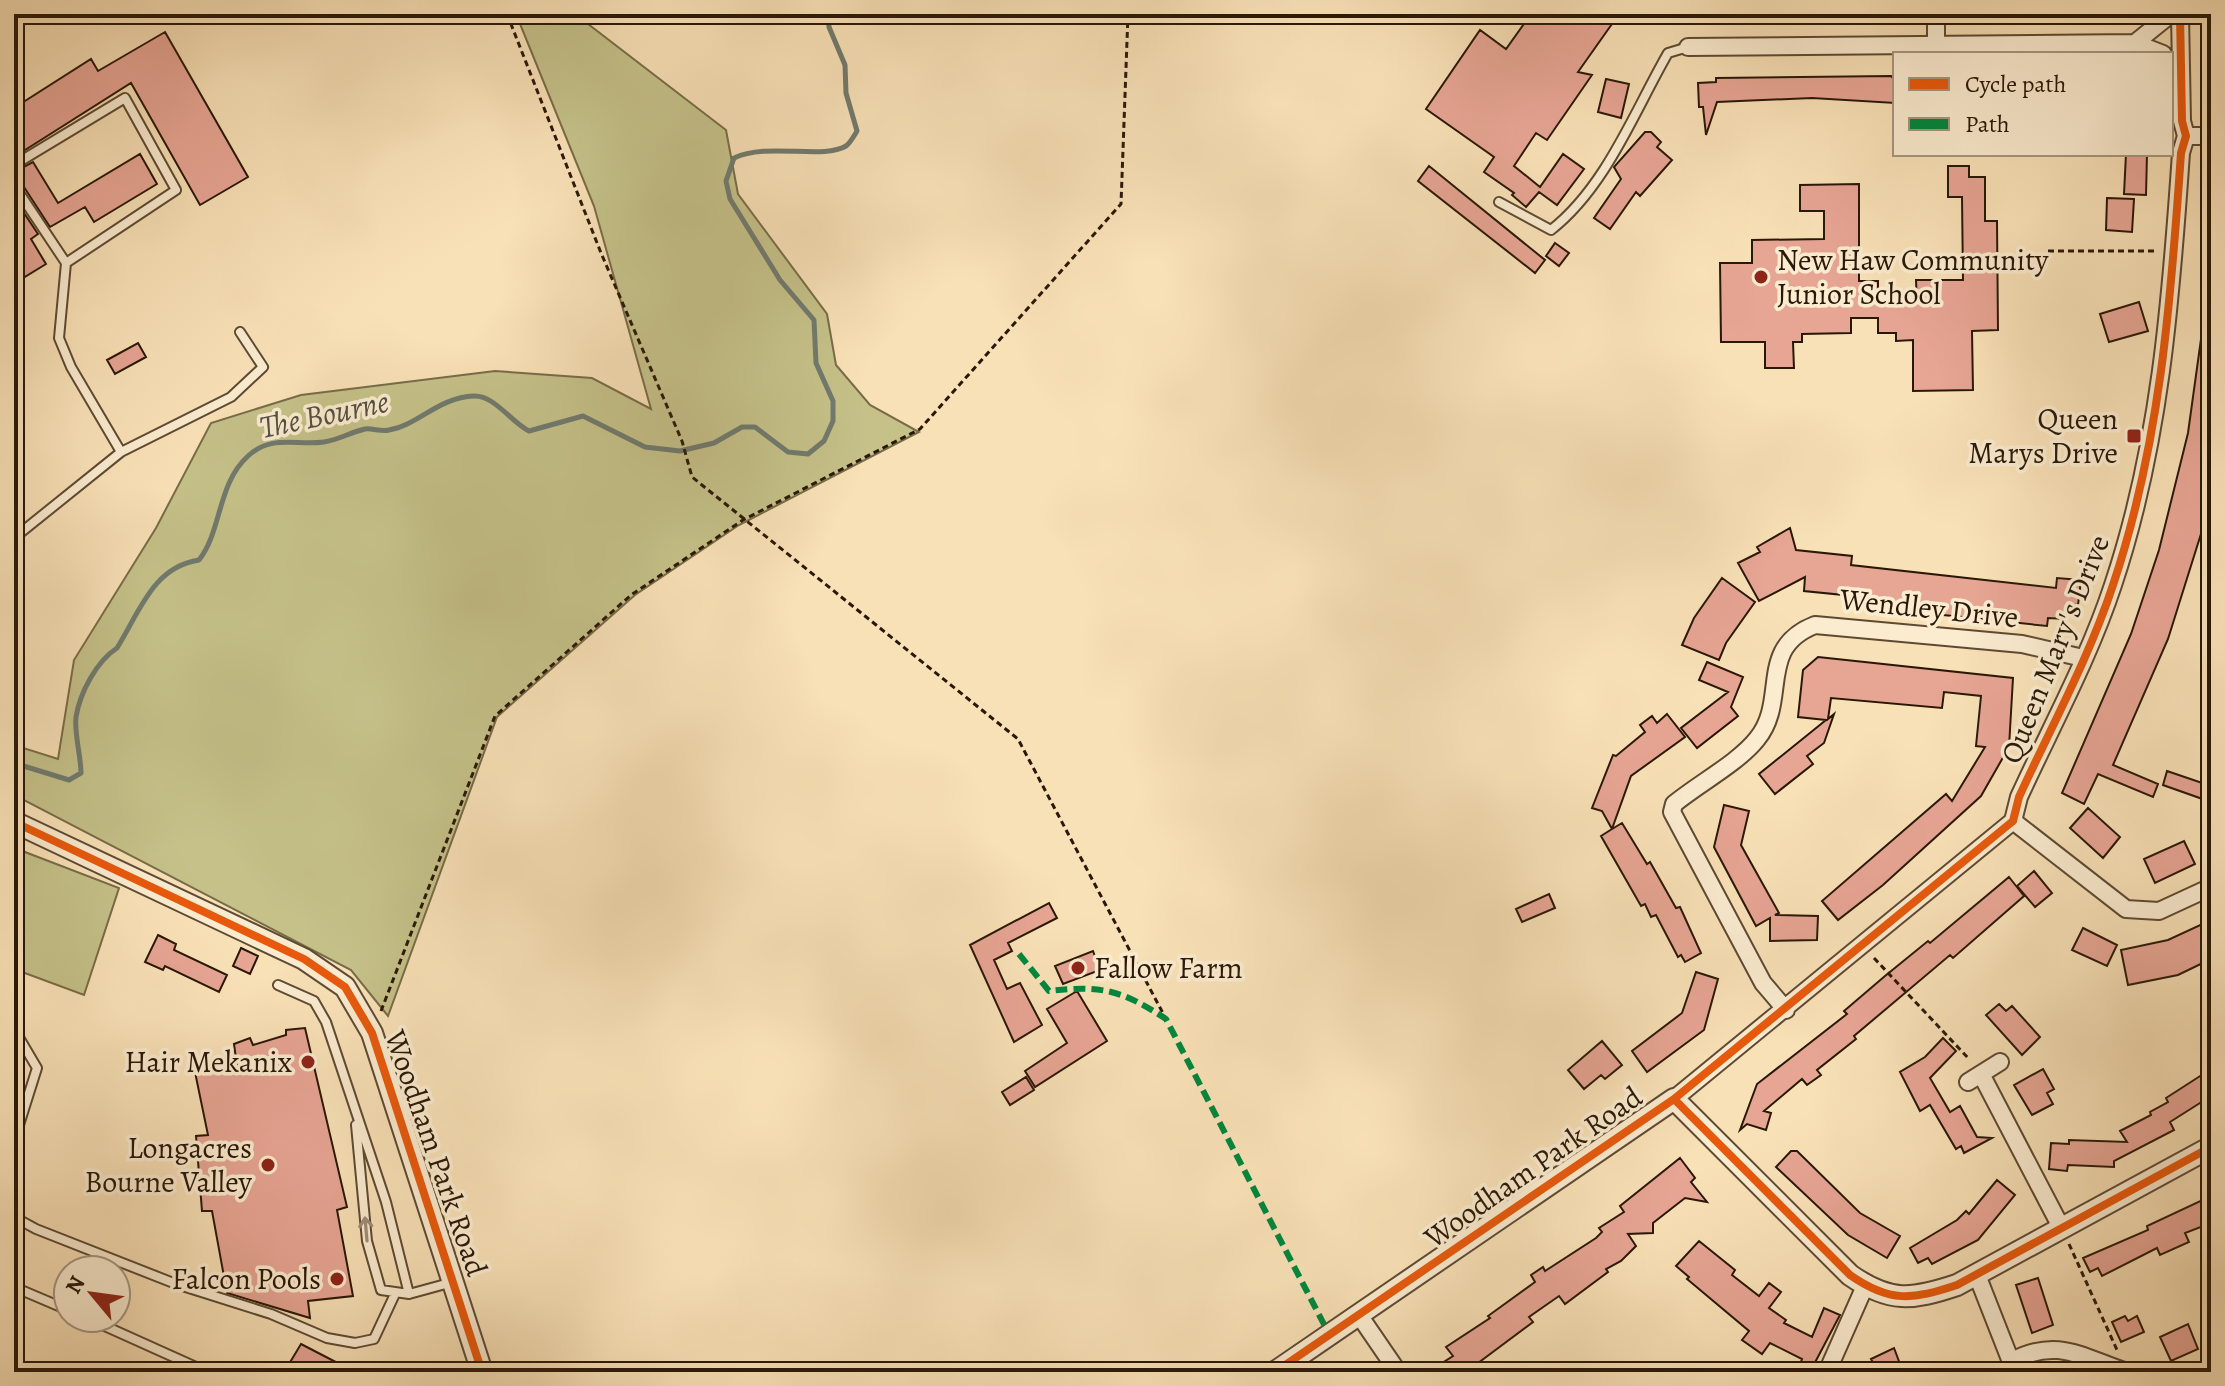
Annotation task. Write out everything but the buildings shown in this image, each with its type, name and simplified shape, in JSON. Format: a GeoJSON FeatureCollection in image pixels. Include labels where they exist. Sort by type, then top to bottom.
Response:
{"type":"FeatureCollection","features":[{"type":"Feature","properties":{"kind":"street"},"geometry":{"type":"LineString","coordinates":[[1936,14],[1936,44]]}},
{"type":"Feature","properties":{"kind":"street"},"geometry":{"type":"LineString","coordinates":[[2135,43],[2171,14]]}},
{"type":"Feature","properties":{"kind":"street","name":"Queen Mary's Drive"},"geometry":{"type":"LineString","coordinates":[[2013,821],[2019,797],[2113,587],[2149,452],[2172,296],[2181,153],[2186,136],[2176,62],[2180,14]]}},
{"type":"Feature","properties":{"kind":"street"},"geometry":{"type":"LineString","coordinates":[[1688,47],[2135,43],[2158,52]]}},
{"type":"Feature","properties":{"kind":"street"},"geometry":{"type":"LineString","coordinates":[[2186,136],[2211,136]]}},
{"type":"Feature","properties":{"kind":"street","name":"Wendley Drive"},"geometry":{"type":"LineString","coordinates":[[1786,1010],[1763,983],[1672,812],[1674,804],[1757,740],[1767,722],[1784,645],[1799,631],[1815,625],[2022,644],[2083,658]]}},
{"type":"Feature","properties":{"kind":"street"},"geometry":{"type":"LineString","coordinates":[[1674,1099],[2013,821],[2126,909],[2159,911],[2211,887]]}},
{"type":"Feature","properties":{"kind":"street","name":"Woodham Park Road"},"geometry":{"type":"LineString","coordinates":[[14,822],[328,973],[345,987],[372,1033],[482,1372]]}},
{"type":"Feature","properties":{"kind":"street"},"geometry":{"type":"LineString","coordinates":[[2000,1062],[1975,1078],[2062,1229]]}},
{"type":"Feature","properties":{"kind":"street","name":"Woodham Park Road"},"geometry":{"type":"LineString","coordinates":[[1275,1372],[1674,1099],[1850,1275],[1865,1286],[1893,1296],[1921,1298],[1977,1275],[2211,1147]]}},
{"type":"Feature","properties":{"kind":"street"},"geometry":{"type":"LineString","coordinates":[[1977,1275],[2013,1366],[2040,1348],[2054,1347],[2126,1372]]}},
{"type":"Feature","properties":{"kind":"street"},"geometry":{"type":"LineString","coordinates":[[1827,1372],[1865,1286]]}},
{"type":"Feature","properties":{"kind":"street"},"geometry":{"type":"LineString","coordinates":[[1359,1315],[1398,1372]]}},
{"type":"Feature","properties":{"kind":"lane"},"geometry":{"type":"LineString","coordinates":[[1499,202],[1551,230],[1573,213],[1599,176],[1668,53],[1688,47]]}},
{"type":"Feature","properties":{"kind":"lane"},"geometry":{"type":"LineString","coordinates":[[14,165],[125,98],[176,190],[66,263]]}},
{"type":"Feature","properties":{"kind":"lane"},"geometry":{"type":"LineString","coordinates":[[14,185],[66,263],[59,338],[71,367],[121,452]]}},
{"type":"Feature","properties":{"kind":"lane"},"geometry":{"type":"LineString","coordinates":[[14,538],[121,452],[231,397],[263,367],[240,332]]}},
{"type":"Feature","properties":{"kind":"lane"},"geometry":{"type":"LineString","coordinates":[[278,985],[314,1001],[326,1022],[386,1202],[409,1294]]}},
{"type":"Feature","properties":{"kind":"lane"},"geometry":{"type":"LineString","coordinates":[[14,1029],[37,1068],[14,1141]]}},
{"type":"Feature","properties":{"kind":"lane"},"geometry":{"type":"LineString","coordinates":[[356,1119],[367,1241],[381,1290],[409,1294],[453,1282]]}},
{"type":"Feature","properties":{"kind":"lane"},"geometry":{"type":"LineString","coordinates":[[14,1217],[36,1229],[176,1284],[271,1314],[327,1338],[365,1344],[374,1339],[395,1294]]}},
{"type":"Feature","properties":{"kind":"lane"},"geometry":{"type":"LineString","coordinates":[[14,1287],[52,1303]]}},
{"type":"Feature","properties":{"kind":"lane"},"geometry":{"type":"LineString","coordinates":[[123,1334],[207,1372]]}},
{"type":"Feature","properties":{"kind":"path"},"geometry":{"type":"LineString","coordinates":[[507,14],[601,253],[682,441],[692,477],[1018,739],[1166,1019]]}},
{"type":"Feature","properties":{"kind":"path"},"geometry":{"type":"LineString","coordinates":[[372,1033],[495,716],[631,595],[743,520],[920,429],[1121,204],[1128,14]]}},
{"type":"Feature","properties":{"kind":"path"},"geometry":{"type":"LineString","coordinates":[[2048,251],[2161,251]]}},
{"type":"Feature","properties":{"kind":"path"},"geometry":{"type":"LineString","coordinates":[[1864,946],[1964,1051],[1975,1078]]}},
{"type":"Feature","properties":{"kind":"path"},"geometry":{"type":"LineString","coordinates":[[2062,1229],[2126,1372]]}},
{"type":"Feature","properties":{"kind":"shaded area"},"geometry":{"type":"Polygon","coordinates":[[[516,14],[575,14],[726,130],[738,194],[827,314],[836,365],[870,405],[919,432],[739,525],[635,595],[497,717],[388,1016],[351,970],[14,795],[14,745],[58,759],[74,660],[156,528],[211,423],[301,395],[495,371],[592,378],[651,409],[594,206],[516,14]]]}},
{"type":"Feature","properties":{"kind":"shaded area"},"geometry":{"type":"Polygon","coordinates":[[[14,844],[25,852],[119,888],[84,995],[14,969],[14,844]]]}},
{"type":"Feature","properties":{"kind":"waterway","name":"The Bourne"},"geometry":{"type":"LineString","coordinates":[[14,763],[69,780],[81,773],[76,717],[90,678],[117,648],[159,581],[183,564],[199,560],[212,535],[230,480],[248,456],[266,445],[324,442],[365,429],[389,430],[410,423],[450,401],[474,396],[495,404],[529,431],[583,416],[645,447],[680,451],[714,443],[742,427],[755,427],[788,452],[808,454],[824,441],[833,421],[833,401],[816,363],[814,320],[780,280],[730,199],[726,181],[734,158],[747,153],[836,150],[846,146],[855,135],[857,131],[846,93],[845,65],[829,27],[828,14]]}},
{"type":"Feature","properties":{"kind":"marked path"},"geometry":{"type":"LineString","coordinates":[[1019,954],[1049,991],[1083,989],[1110,992],[1166,1019],[1330,1336]]}},
{"type":"Feature","properties":{"kind":"cycle path"},"geometry":{"type":"LineString","coordinates":[[1275,1372],[1674,1099],[2013,821],[2019,797],[2081,666],[2113,585],[2129,532],[2153,426],[2173,263],[2181,153],[2186,136],[2182,121],[2180,14]]}},
{"type":"Feature","properties":{"kind":"cycle path"},"geometry":{"type":"LineString","coordinates":[[14,822],[304,959],[345,987],[372,1033],[482,1372]]}},
{"type":"Feature","properties":{"kind":"cycle path"},"geometry":{"type":"LineString","coordinates":[[1674,1099],[1850,1275],[1877,1290],[1902,1296],[1927,1294],[1957,1285],[2211,1147]]}},
{"type":"Feature","properties":{"kind":"place","name":"New Haw Community Junior School"},"geometry":{"type":"Point","coordinates":[1761,277]}},
{"type":"Feature","properties":{"kind":"place","name":"Queen Marys Drive"},"geometry":{"type":"Point","coordinates":[2134,436]}},
{"type":"Feature","properties":{"kind":"place","name":"Fallow Farm"},"geometry":{"type":"Point","coordinates":[1078,968]}},
{"type":"Feature","properties":{"kind":"place","name":"Hair Mekanix"},"geometry":{"type":"Point","coordinates":[308,1062]}},
{"type":"Feature","properties":{"kind":"place","name":"Longacres Bourne Valley"},"geometry":{"type":"Point","coordinates":[268,1165]}},
{"type":"Feature","properties":{"kind":"place","name":"Falcon Pools"},"geometry":{"type":"Point","coordinates":[337,1279]}}]}
